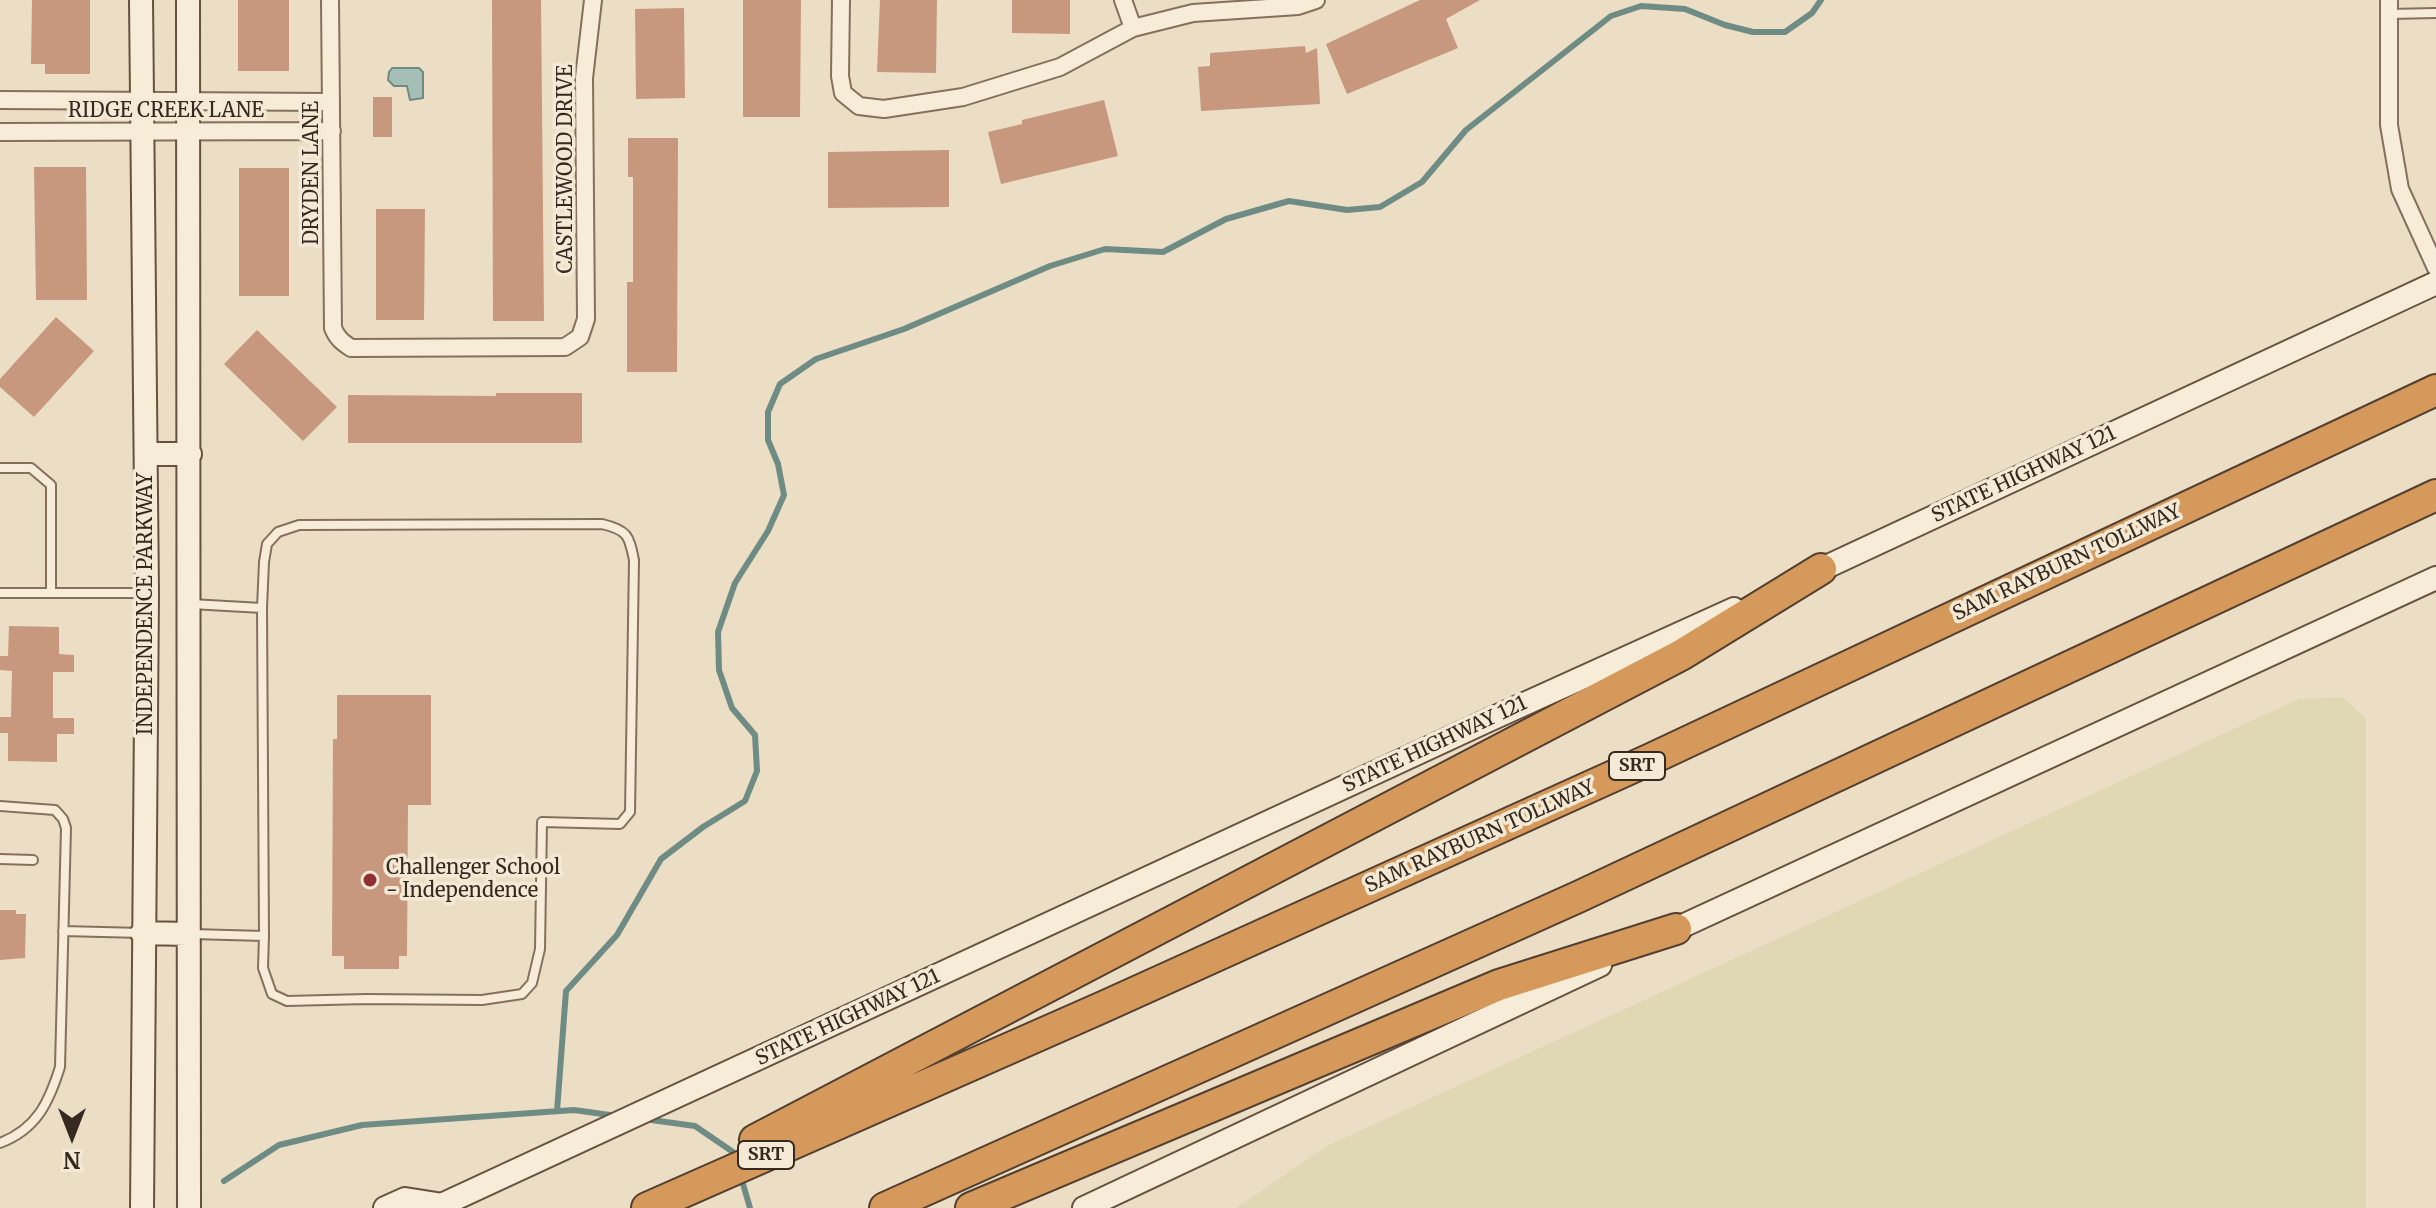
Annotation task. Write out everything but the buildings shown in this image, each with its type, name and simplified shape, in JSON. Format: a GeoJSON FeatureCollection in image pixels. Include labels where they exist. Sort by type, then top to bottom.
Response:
{"type":"FeatureCollection","features":[{"type":"Feature","properties":{"kind":"highway","name":"SAM RAYBURN TOLLWAY"},"geometry":{"type":"LineString","coordinates":[[828,1114],[1117,1001],[1651,759],[2436,390]]}},
{"type":"Feature","properties":{"kind":"highway"},"geometry":{"type":"LineString","coordinates":[[885,1208],[1578,897],[2436,495]]}},
{"type":"Feature","properties":{"kind":"highway"},"geometry":{"type":"LineString","coordinates":[[647,1208],[701,1185],[740,1149],[828,1114],[1681,655],[1821,569]]}},
{"type":"Feature","properties":{"kind":"highway"},"geometry":{"type":"LineString","coordinates":[[971,1208],[1499,985],[1676,929]]}},
{"type":"Feature","properties":{"kind":"main road","name":"INDEPENDENCE PARKWAY"},"geometry":{"type":"LineString","coordinates":[[141,0],[147,593],[142,1208]]}},
{"type":"Feature","properties":{"kind":"main road"},"geometry":{"type":"LineString","coordinates":[[188,0],[189,1208]]}},
{"type":"Feature","properties":{"kind":"main road","name":"STATE HIGHWAY 121"},"geometry":{"type":"LineString","coordinates":[[440,1207],[2436,283]]}},
{"type":"Feature","properties":{"kind":"main road"},"geometry":{"type":"LineString","coordinates":[[146,454],[190,454]]}},
{"type":"Feature","properties":{"kind":"main road"},"geometry":{"type":"LineString","coordinates":[[1084,1208],[1676,929],[2436,578]]}},
{"type":"Feature","properties":{"kind":"main road"},"geometry":{"type":"LineString","coordinates":[[142,933],[187,934]]}},
{"type":"Feature","properties":{"kind":"main road"},"geometry":{"type":"LineString","coordinates":[[385,1208],[405,1199],[440,1207]]}},
{"type":"Feature","properties":{"kind":"street","name":"DRYDEN LANE"},"geometry":{"type":"LineString","coordinates":[[330,0],[333,328],[342,342]]}},
{"type":"Feature","properties":{"kind":"street","name":"CASTLEWOOD DRIVE"},"geometry":{"type":"LineString","coordinates":[[342,342],[351,348],[565,347],[580,337],[586,319],[584,78],[593,0]]}},
{"type":"Feature","properties":{"kind":"street"},"geometry":{"type":"LineString","coordinates":[[841,0],[840,76],[843,93],[859,106],[884,109],[963,97],[1060,67],[1133,28],[1193,13],[1298,6],[1316,0]]}},
{"type":"Feature","properties":{"kind":"street"},"geometry":{"type":"LineString","coordinates":[[1123,0],[1133,28]]}},
{"type":"Feature","properties":{"kind":"street"},"geometry":{"type":"LineString","coordinates":[[2389,7],[2389,125],[2400,189],[2436,268]]}},
{"type":"Feature","properties":{"kind":"street","name":"RIDGE CREEK LANE"},"geometry":{"type":"LineString","coordinates":[[0,100],[331,102]]}},
{"type":"Feature","properties":{"kind":"street","name":"RIDGE CREEK LANE"},"geometry":{"type":"LineString","coordinates":[[0,132],[332,131]]}},
{"type":"Feature","properties":{"kind":"lane"},"geometry":{"type":"LineString","coordinates":[[2389,7],[2436,13]]}},
{"type":"Feature","properties":{"kind":"lane"},"geometry":{"type":"LineString","coordinates":[[0,468],[31,468],[51,485],[51,593]]}},
{"type":"Feature","properties":{"kind":"lane"},"geometry":{"type":"LineString","coordinates":[[602,524],[617,527],[629,538],[634,560],[630,812],[620,824],[542,822],[540,949],[532,983],[522,994],[482,1000],[287,1001],[272,994],[263,968],[262,608],[267,544],[278,532],[299,525],[602,524]]}},
{"type":"Feature","properties":{"kind":"lane"},"geometry":{"type":"LineString","coordinates":[[0,593],[147,593]]}},
{"type":"Feature","properties":{"kind":"lane"},"geometry":{"type":"LineString","coordinates":[[189,604],[262,608]]}},
{"type":"Feature","properties":{"kind":"lane"},"geometry":{"type":"LineString","coordinates":[[0,806],[55,810],[66,828],[60,1067],[49,1101],[28,1127],[0,1143]]}},
{"type":"Feature","properties":{"kind":"lane"},"geometry":{"type":"LineString","coordinates":[[0,859],[33,860]]}},
{"type":"Feature","properties":{"kind":"lane"},"geometry":{"type":"LineString","coordinates":[[63,931],[142,933]]}},
{"type":"Feature","properties":{"kind":"lane"},"geometry":{"type":"LineString","coordinates":[[187,934],[264,936]]}},
{"type":"Feature","properties":{"kind":"shaded area"},"geometry":{"type":"Polygon","coordinates":[[[2343,697],[2366,719],[2366,1208],[1236,1208],[1329,1145],[2299,699],[2343,697]]]}},
{"type":"Feature","properties":{"kind":"water"},"geometry":{"type":"Polygon","coordinates":[[[392,68],[419,68],[423,72],[423,98],[410,100],[407,86],[394,86],[388,80],[392,68]]]}},
{"type":"Feature","properties":{"kind":"waterway"},"geometry":{"type":"LineString","coordinates":[[557,1111],[566,991],[617,935],[661,859],[703,827],[745,801],[757,771],[755,735],[732,708],[719,670],[718,632],[735,583],[768,531],[784,495],[778,464],[768,440],[768,412],[780,384],[816,359],[904,329],[1050,266],[1105,249],[1163,252],[1226,219],[1289,201],[1347,210],[1380,207],[1422,182],[1466,130],[1611,16],[1641,6],[1685,9],[1753,32],[1785,32],[1812,13],[1821,0]]}},
{"type":"Feature","properties":{"kind":"waterway"},"geometry":{"type":"LineString","coordinates":[[224,1181],[279,1145],[362,1125],[574,1110],[617,1116]]}},
{"type":"Feature","properties":{"kind":"waterway"},"geometry":{"type":"LineString","coordinates":[[644,1119],[695,1126],[733,1152],[735,1159]]}},
{"type":"Feature","properties":{"kind":"waterway"},"geometry":{"type":"LineString","coordinates":[[741,1177],[750,1208]]}},
{"type":"Feature","properties":{"kind":"place","name":"Challenger School - Independence"},"geometry":{"type":"Point","coordinates":[370,880]}}]}
